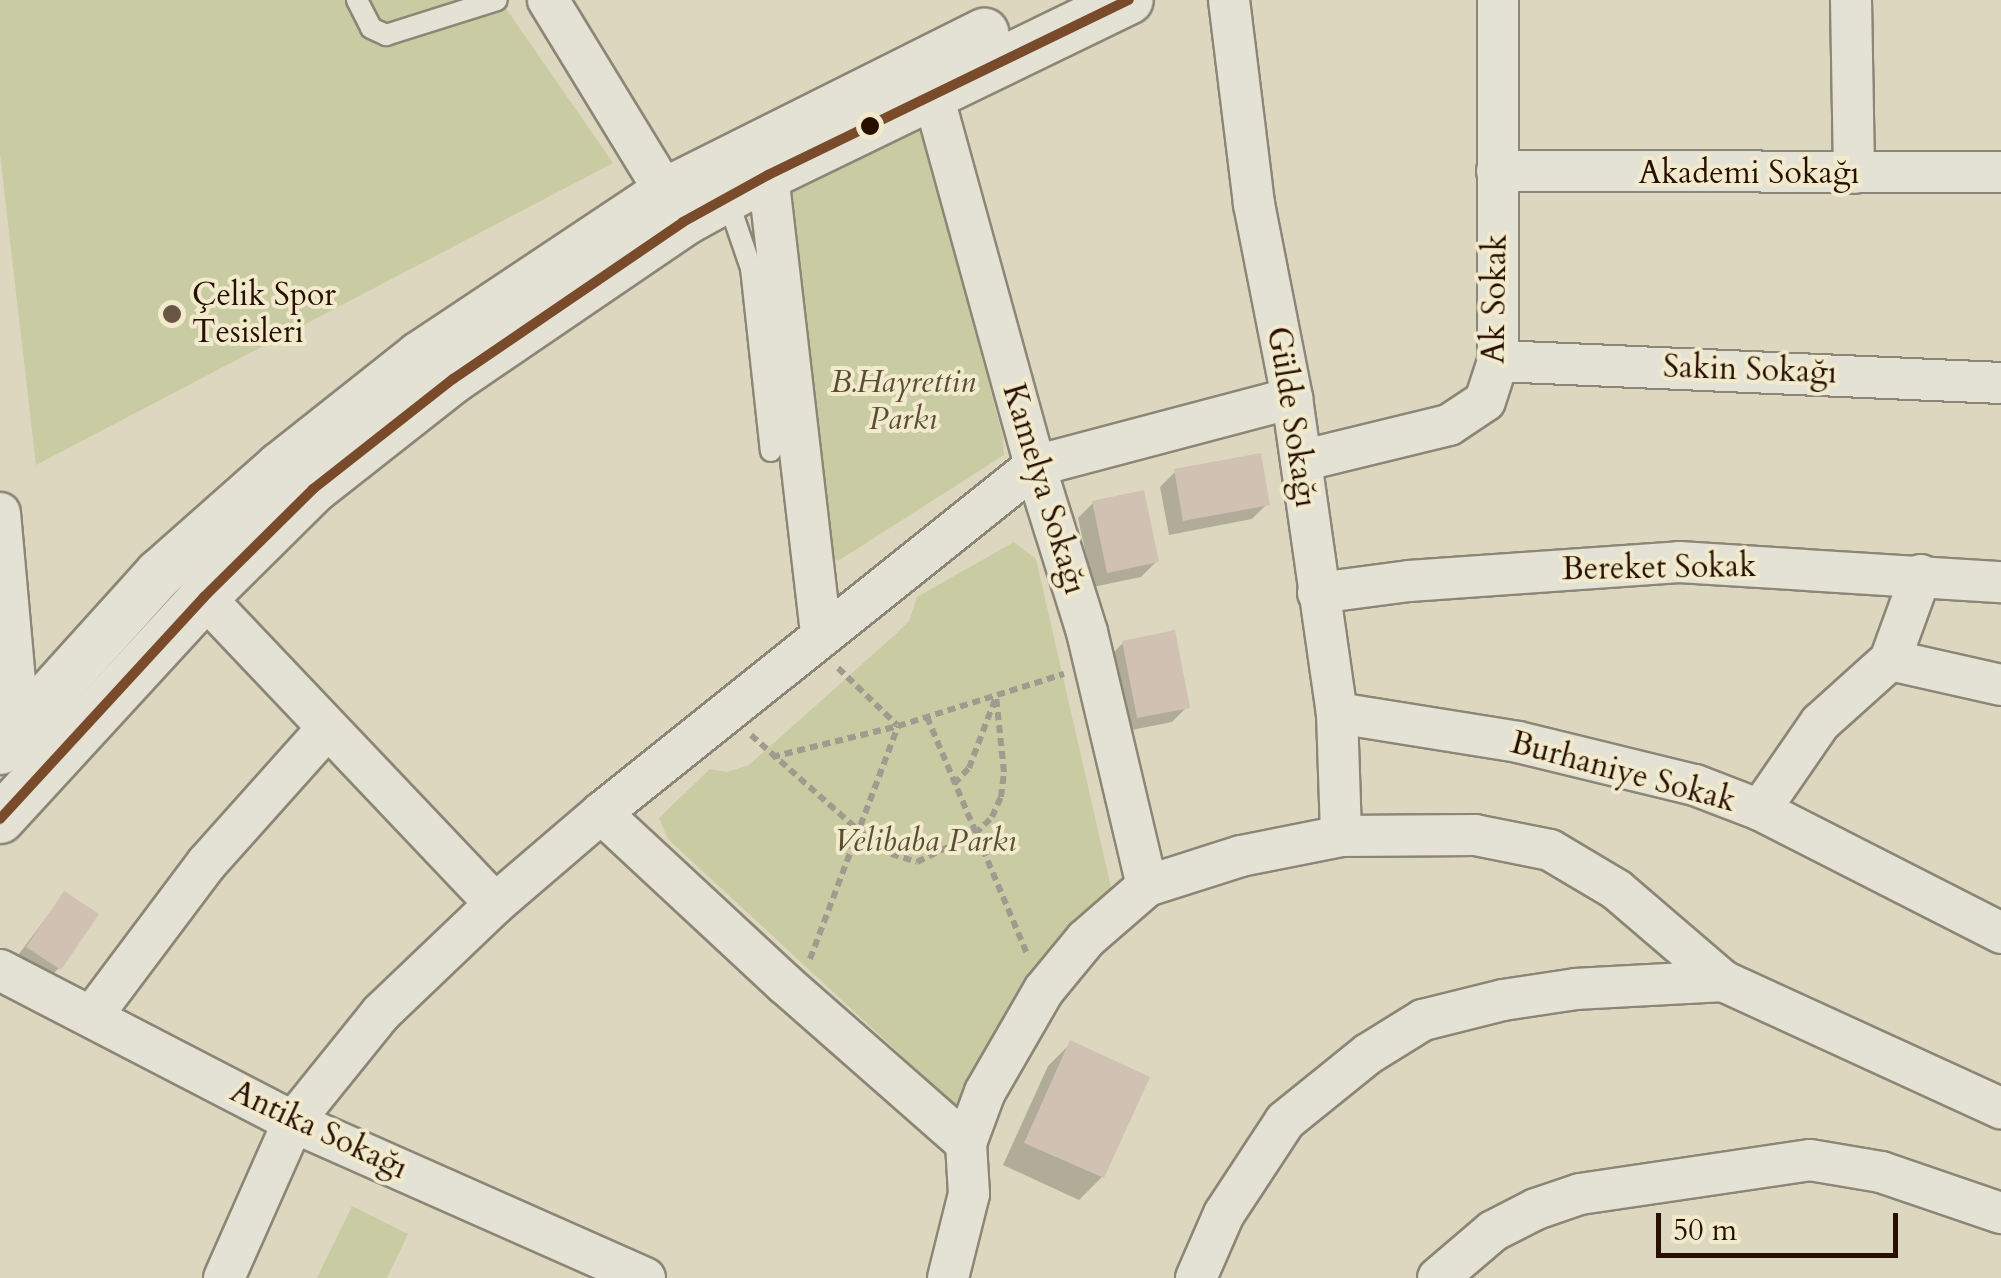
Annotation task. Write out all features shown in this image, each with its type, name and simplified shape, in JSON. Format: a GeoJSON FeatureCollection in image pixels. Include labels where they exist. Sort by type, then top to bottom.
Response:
{"type":"FeatureCollection","features":[{"type":"Feature","properties":{"kind":"street"},"geometry":{"type":"LineString","coordinates":[[9,738],[159,574],[280,466],[420,356],[674,207],[1055,0]]}},
{"type":"Feature","properties":{"kind":"street"},"geometry":{"type":"LineString","coordinates":[[0,819],[204,598],[356,453],[674,207],[727,198],[1128,0]]}},
{"type":"Feature","properties":{"kind":"street","name":"Gülde Sokağı"},"geometry":{"type":"LineString","coordinates":[[1229,0],[1254,204],[1292,398],[1336,714],[1342,836]]}},
{"type":"Feature","properties":{"kind":"street","name":"Ak Sokak"},"geometry":{"type":"LineString","coordinates":[[1301,460],[1449,425],[1485,401],[1498,361],[1498,0]]}},
{"type":"Feature","properties":{"kind":"street"},"geometry":{"type":"LineString","coordinates":[[1851,0],[1854,174]]}},
{"type":"Feature","properties":{"kind":"street"},"geometry":{"type":"LineString","coordinates":[[562,4],[674,207]]}},
{"type":"Feature","properties":{"kind":"street","name":"Kamelya Sokağı"},"geometry":{"type":"LineString","coordinates":[[933,95],[1094,664],[1146,886]]}},
{"type":"Feature","properties":{"kind":"street","name":"Akademi Sokağı"},"geometry":{"type":"LineString","coordinates":[[1497,171],[2001,172]]}},
{"type":"Feature","properties":{"kind":"street"},"geometry":{"type":"LineString","coordinates":[[768,175],[817,639]]}},
{"type":"Feature","properties":{"kind":"street","name":"Sakin Sokağı"},"geometry":{"type":"LineString","coordinates":[[1498,361],[2001,383]]}},
{"type":"Feature","properties":{"kind":"street"},"geometry":{"type":"LineString","coordinates":[[224,1278],[293,1122],[381,1013],[495,904],[602,813],[1035,466],[1292,398]]}},
{"type":"Feature","properties":{"kind":"street"},"geometry":{"type":"LineString","coordinates":[[0,513],[9,738]]}},
{"type":"Feature","properties":{"kind":"street","name":"Bereket Sokak"},"geometry":{"type":"LineString","coordinates":[[1318,593],[1409,581],[1680,562],[2001,582]]}},
{"type":"Feature","properties":{"kind":"street"},"geometry":{"type":"LineString","coordinates":[[1760,810],[1820,723],[1890,660],[1920,575]]}},
{"type":"Feature","properties":{"kind":"street"},"geometry":{"type":"LineString","coordinates":[[204,598],[495,904]]}},
{"type":"Feature","properties":{"kind":"street"},"geometry":{"type":"LineString","coordinates":[[1890,660],[2001,685]]}},
{"type":"Feature","properties":{"kind":"street","name":"Burhaniye Sokak"},"geometry":{"type":"LineString","coordinates":[[1336,714],[1390,719],[1553,750],[1695,785],[1760,810],[2001,933]]}},
{"type":"Feature","properties":{"kind":"street"},"geometry":{"type":"LineString","coordinates":[[92,1016],[207,863],[326,730]]}},
{"type":"Feature","properties":{"kind":"street"},"geometry":{"type":"LineString","coordinates":[[602,813],[794,992],[966,1143]]}},
{"type":"Feature","properties":{"kind":"street"},"geometry":{"type":"LineString","coordinates":[[948,1278],[970,1194],[966,1143],[985,1092],[1044,990],[1086,939],[1146,886],[1241,856],[1342,836],[1474,835],[1550,850],[1617,890],[1723,981],[2001,1108]]}},
{"type":"Feature","properties":{"kind":"street","name":"Antika Sokağı"},"geometry":{"type":"LineString","coordinates":[[0,970],[293,1122],[645,1278]]}},
{"type":"Feature","properties":{"kind":"street"},"geometry":{"type":"LineString","coordinates":[[1196,1278],[1233,1197],[1285,1121],[1368,1054],[1423,1020],[1503,1000],[1576,989],[1723,981]]}},
{"type":"Feature","properties":{"kind":"street"},"geometry":{"type":"LineString","coordinates":[[1456,1271],[1493,1231],[1536,1209],[1580,1194],[1810,1160],[1881,1172],[2001,1214]]}},
{"type":"Feature","properties":{"kind":"lane"},"geometry":{"type":"LineString","coordinates":[[356,0],[371,28],[386,35],[496,0]]}},
{"type":"Feature","properties":{"kind":"lane"},"geometry":{"type":"LineString","coordinates":[[727,198],[751,268],[771,452]]}},
{"type":"Feature","properties":{"kind":"path"},"geometry":{"type":"LineString","coordinates":[[817,639],[898,726]]}},
{"type":"Feature","properties":{"kind":"path"},"geometry":{"type":"LineString","coordinates":[[772,757],[898,726],[1094,664]]}},
{"type":"Feature","properties":{"kind":"path"},"geometry":{"type":"LineString","coordinates":[[954,784],[969,768],[996,696]]}},
{"type":"Feature","properties":{"kind":"path"},"geometry":{"type":"LineString","coordinates":[[728,711],[772,757],[859,831],[891,854],[917,862],[975,834],[992,817],[1002,797],[1004,772],[996,696]]}},
{"type":"Feature","properties":{"kind":"path"},"geometry":{"type":"LineString","coordinates":[[927,717],[1044,990]]}},
{"type":"Feature","properties":{"kind":"path"},"geometry":{"type":"LineString","coordinates":[[794,992],[824,929],[898,726]]}},
{"type":"Feature","properties":{"kind":"green space","name":"Çelik Spor Tesisleri"},"geometry":{"type":"Polygon","coordinates":[[[0,0],[500,0],[613,163],[36,465],[0,154],[0,0]]]}},
{"type":"Feature","properties":{"kind":"green space","name":"B.Hayrettin Parkı"},"geometry":{"type":"Polygon","coordinates":[[[919,122],[1003,437],[1004,455],[838,561],[832,556],[790,186],[919,122]]]}},
{"type":"Feature","properties":{"kind":"green space","name":"Velibaba Parkı"},"geometry":{"type":"Polygon","coordinates":[[[1014,542],[1036,559],[1113,896],[964,1102],[954,1104],[668,839],[659,818],[710,769],[727,772],[749,765],[909,621],[917,597],[1014,542]]]}},
{"type":"Feature","properties":{"kind":"green space"},"geometry":{"type":"Polygon","coordinates":[[[352,1206],[408,1234],[387,1278],[317,1278],[352,1206]]]}},
{"type":"Feature","properties":{"kind":"building"},"geometry":{"type":"Polygon","coordinates":[[[1261,453],[1270,505],[1183,521],[1174,469],[1261,453]]]}},
{"type":"Feature","properties":{"kind":"building"},"geometry":{"type":"Polygon","coordinates":[[[1144,490],[1159,562],[1107,573],[1092,501],[1144,490]]]}},
{"type":"Feature","properties":{"kind":"building"},"geometry":{"type":"Polygon","coordinates":[[[1175,630],[1190,708],[1137,718],[1122,641],[1175,630]]]}},
{"type":"Feature","properties":{"kind":"building"},"geometry":{"type":"Polygon","coordinates":[[[64,891],[99,914],[61,970],[26,947],[64,891]]]}},
{"type":"Feature","properties":{"kind":"building"},"geometry":{"type":"Polygon","coordinates":[[[1070,1040],[1150,1077],[1104,1178],[1024,1143],[1070,1040]]]}},
{"type":"Feature","properties":{"kind":"transit line"},"geometry":{"type":"LineString","coordinates":[[0,819],[204,597],[313,489],[453,379],[683,222],[768,175],[1129,0]]}},
{"type":"Feature","properties":{"kind":"place","name":"Çelik Spor Tesisleri"},"geometry":{"type":"Point","coordinates":[172,314]}}]}
